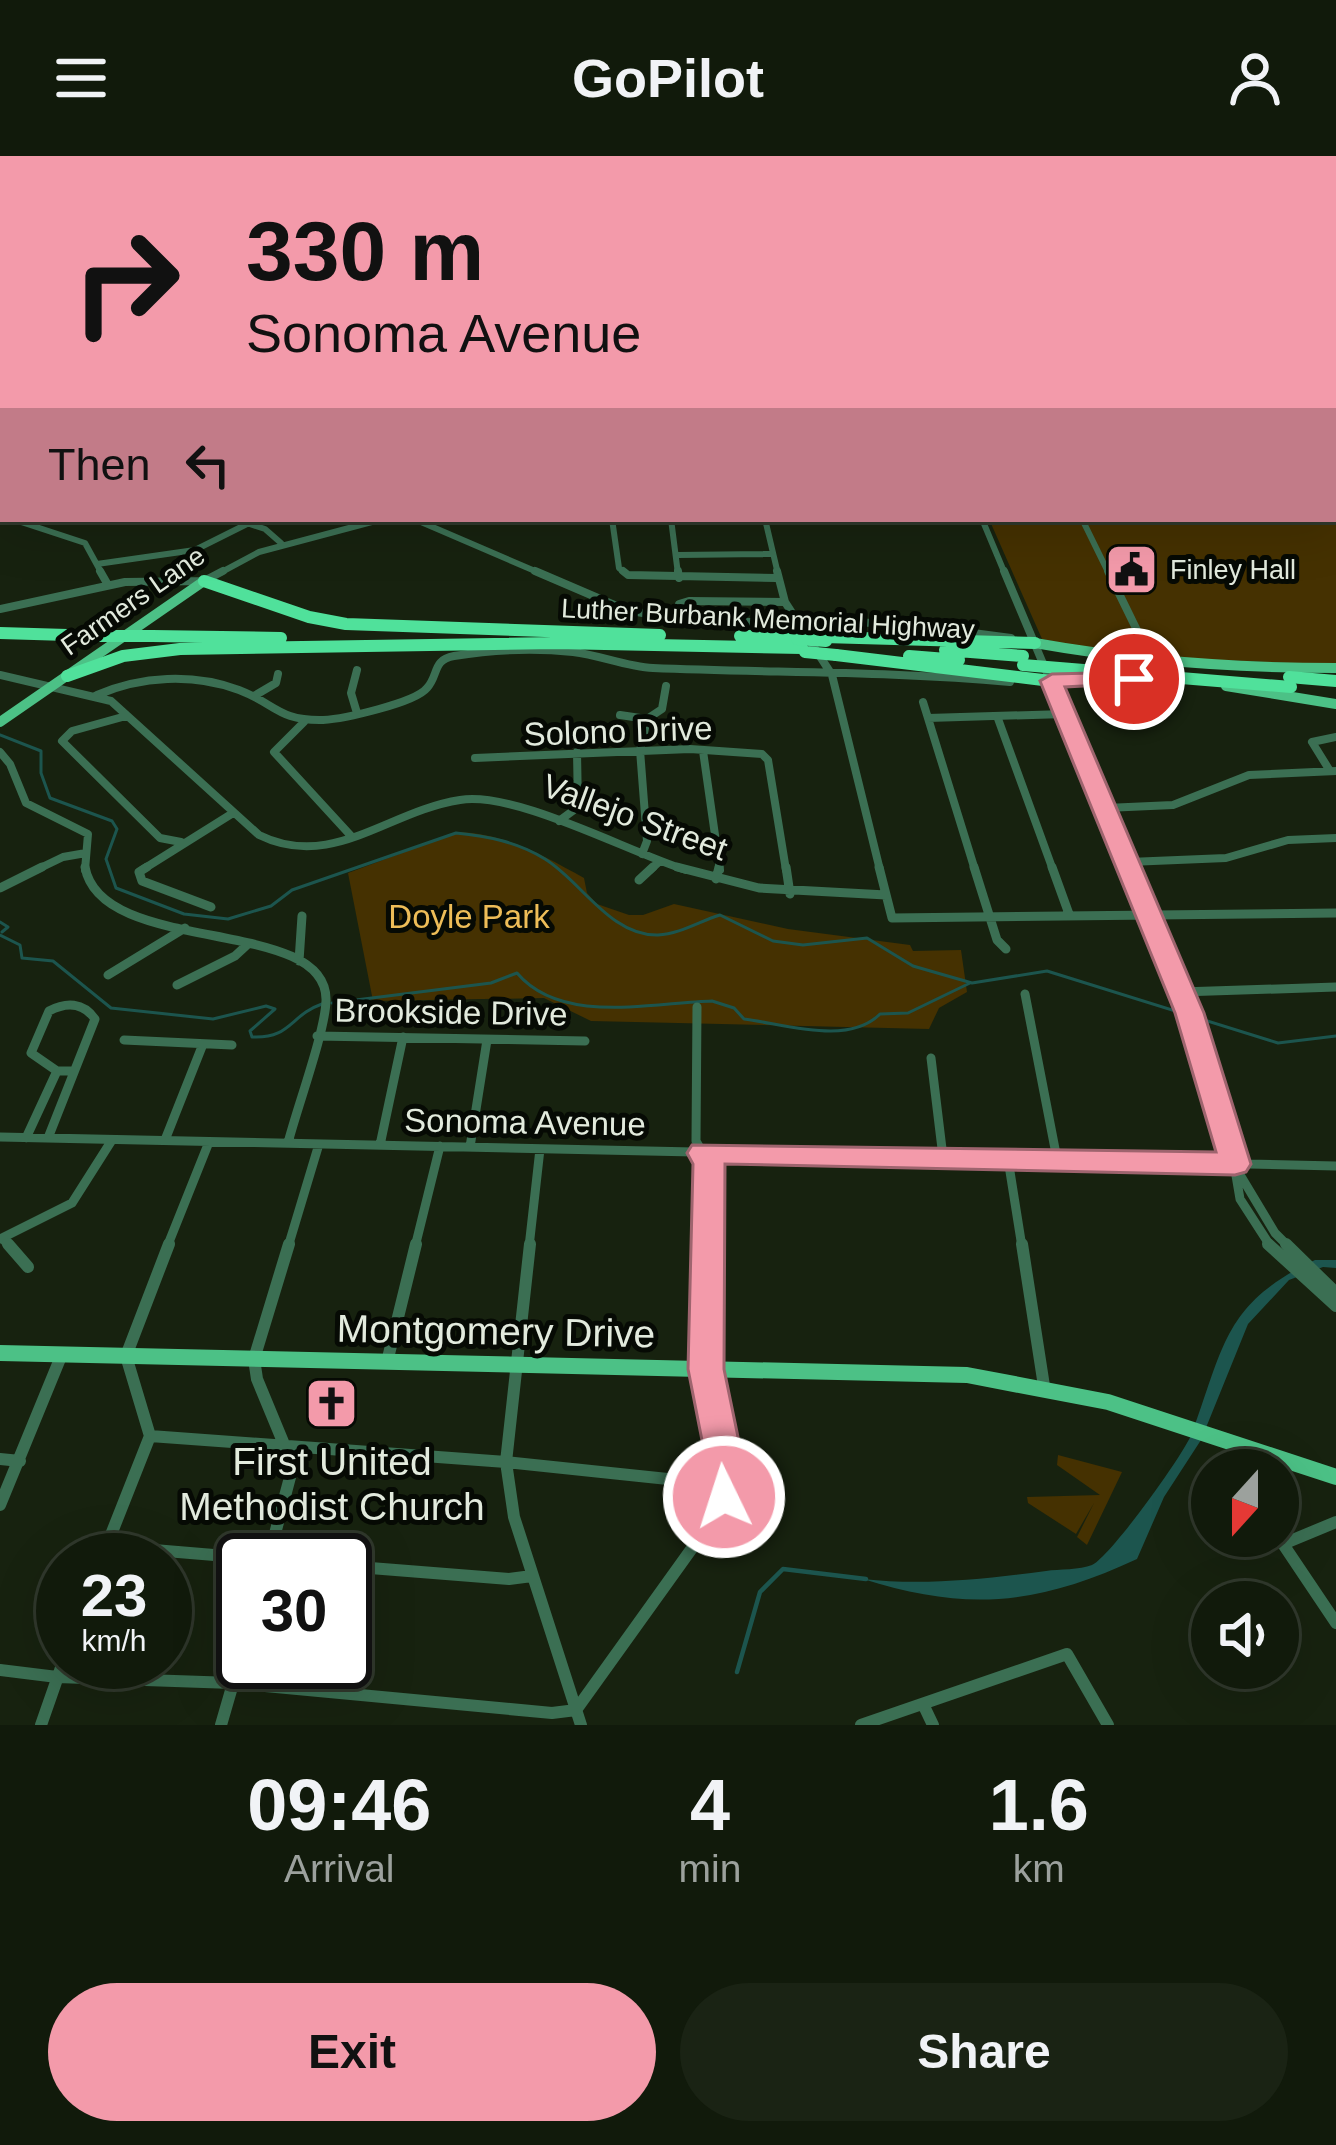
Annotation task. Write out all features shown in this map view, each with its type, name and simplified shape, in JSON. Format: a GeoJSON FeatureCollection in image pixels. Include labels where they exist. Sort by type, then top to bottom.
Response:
{"type":"FeatureCollection","features":[{"type":"Feature","properties":{"kind":"highway","name":"Luther Burbank Memorial Highway"},"geometry":{"type":"LineString","coordinates":[[204,581],[310,617],[346,624],[498,633],[799,637]]}},
{"type":"Feature","properties":{"kind":"highway"},"geometry":{"type":"LineString","coordinates":[[0,633],[180,649]]}},
{"type":"Feature","properties":{"kind":"highway"},"geometry":{"type":"LineString","coordinates":[[106,641],[152,636],[556,644]]}},
{"type":"Feature","properties":{"kind":"highway","name":"Luther Burbank Memorial Highway"},"geometry":{"type":"LineString","coordinates":[[556,644],[799,637]]}},
{"type":"Feature","properties":{"kind":"highway"},"geometry":{"type":"LineString","coordinates":[[799,637],[830,646],[1035,643]]}},
{"type":"Feature","properties":{"kind":"highway"},"geometry":{"type":"LineString","coordinates":[[799,637],[1052,681]]}},
{"type":"Feature","properties":{"kind":"highway"},"geometry":{"type":"LineString","coordinates":[[68,676],[129,654],[180,649],[556,644]]}},
{"type":"Feature","properties":{"kind":"highway","name":"Luther Burbank Memorial Highway"},"geometry":{"type":"LineString","coordinates":[[830,646],[1336,690]]}},
{"type":"Feature","properties":{"kind":"highway","name":"Luther Burbank Memorial Highway"},"geometry":{"type":"LineString","coordinates":[[1292,688],[1336,681]]}},
{"type":"Feature","properties":{"kind":"main road","name":"Farmers Lane"},"geometry":{"type":"LineString","coordinates":[[0,722],[68,676],[106,641],[204,581]]}},
{"type":"Feature","properties":{"kind":"main road"},"geometry":{"type":"LineString","coordinates":[[1035,643],[1153,663],[1336,668]]}},
{"type":"Feature","properties":{"kind":"main road"},"geometry":{"type":"LineString","coordinates":[[1276,667],[1277,688],[1292,688]]}},
{"type":"Feature","properties":{"kind":"main road"},"geometry":{"type":"LineString","coordinates":[[1052,681],[1151,679],[1292,688],[1336,704]]}},
{"type":"Feature","properties":{"kind":"main road","name":"Montgomery Drive"},"geometry":{"type":"LineString","coordinates":[[0,1353],[967,1375],[1044,1386],[1162,1418],[1336,1477]]}},
{"type":"Feature","properties":{"kind":"street"},"geometry":{"type":"LineString","coordinates":[[21,522],[85,543],[109,585]]}},
{"type":"Feature","properties":{"kind":"street"},"geometry":{"type":"LineString","coordinates":[[246,522],[280,543]]}},
{"type":"Feature","properties":{"kind":"street","name":"Farmers Lane"},"geometry":{"type":"LineString","coordinates":[[204,581],[241,556],[358,522]]}},
{"type":"Feature","properties":{"kind":"street"},"geometry":{"type":"LineString","coordinates":[[0,609],[109,585],[155,579],[204,581],[259,552],[372,522]]}},
{"type":"Feature","properties":{"kind":"street"},"geometry":{"type":"LineString","coordinates":[[421,522],[610,604],[657,616],[799,637],[922,626],[1035,643]]}},
{"type":"Feature","properties":{"kind":"street"},"geometry":{"type":"LineString","coordinates":[[613,522],[622,571],[680,578],[776,578]]}},
{"type":"Feature","properties":{"kind":"street"},"geometry":{"type":"LineString","coordinates":[[672,522],[680,578]]}},
{"type":"Feature","properties":{"kind":"street"},"geometry":{"type":"LineString","coordinates":[[763,522],[776,578],[799,637],[830,670],[892,918],[1336,913]]}},
{"type":"Feature","properties":{"kind":"street"},"geometry":{"type":"LineString","coordinates":[[983,522],[1190,1013],[1235,1166],[1232,1175],[1248,1213],[1332,1299]]}},
{"type":"Feature","properties":{"kind":"street"},"geometry":{"type":"LineString","coordinates":[[1083,522],[1153,663]]}},
{"type":"Feature","properties":{"kind":"street"},"geometry":{"type":"LineString","coordinates":[[97,564],[195,550],[249,523]]}},
{"type":"Feature","properties":{"kind":"street"},"geometry":{"type":"LineString","coordinates":[[678,555],[773,554]]}},
{"type":"Feature","properties":{"kind":"street"},"geometry":{"type":"LineString","coordinates":[[675,617],[679,604],[689,601],[785,602]]}},
{"type":"Feature","properties":{"kind":"street"},"geometry":{"type":"LineString","coordinates":[[657,616],[799,637]]}},
{"type":"Feature","properties":{"kind":"street"},"geometry":{"type":"LineString","coordinates":[[97,695],[130,680],[153,678],[254,696],[273,713],[304,722],[414,698],[428,687],[440,662],[473,653],[572,652],[659,669],[830,670],[1052,681]]}},
{"type":"Feature","properties":{"kind":"street"},"geometry":{"type":"LineString","coordinates":[[357,670],[351,693],[357,713]]}},
{"type":"Feature","properties":{"kind":"street"},"geometry":{"type":"LineString","coordinates":[[254,696],[272,687],[278,674]]}},
{"type":"Feature","properties":{"kind":"street","name":"Vallejo Street"},"geometry":{"type":"LineString","coordinates":[[0,675],[97,695],[266,841],[282,847],[318,848],[461,800],[511,801],[716,879],[790,894],[886,895]]}},
{"type":"Feature","properties":{"kind":"street"},"geometry":{"type":"LineString","coordinates":[[620,715],[647,719],[662,709],[666,686]]}},
{"type":"Feature","properties":{"kind":"street"},"geometry":{"type":"LineString","coordinates":[[923,702],[997,940],[1006,949]]}},
{"type":"Feature","properties":{"kind":"street"},"geometry":{"type":"LineString","coordinates":[[928,718],[1065,714]]}},
{"type":"Feature","properties":{"kind":"street"},"geometry":{"type":"LineString","coordinates":[[125,716],[72,730],[62,741],[160,838],[181,842]]}},
{"type":"Feature","properties":{"kind":"street"},"geometry":{"type":"LineString","coordinates":[[997,716],[1070,914]]}},
{"type":"Feature","properties":{"kind":"street"},"geometry":{"type":"LineString","coordinates":[[642,854],[647,842],[640,750],[647,719]]}},
{"type":"Feature","properties":{"kind":"street"},"geometry":{"type":"LineString","coordinates":[[304,722],[274,752],[352,837]]}},
{"type":"Feature","properties":{"kind":"street"},"geometry":{"type":"LineString","coordinates":[[1333,771],[1312,742],[1336,737]]}},
{"type":"Feature","properties":{"kind":"street","name":"Solono Drive"},"geometry":{"type":"LineString","coordinates":[[475,758],[533,759],[640,750],[762,754],[768,760],[790,894]]}},
{"type":"Feature","properties":{"kind":"street"},"geometry":{"type":"LineString","coordinates":[[0,752],[14,764],[28,806],[85,830],[88,880],[104,898],[140,916],[298,961],[322,979],[326,1004],[289,1143]]}},
{"type":"Feature","properties":{"kind":"street"},"geometry":{"type":"LineString","coordinates":[[559,821],[578,807],[577,752]]}},
{"type":"Feature","properties":{"kind":"street"},"geometry":{"type":"LineString","coordinates":[[703,752],[720,871],[716,879]]}},
{"type":"Feature","properties":{"kind":"street"},"geometry":{"type":"LineString","coordinates":[[1106,808],[1173,805],[1249,775],[1333,771]]}},
{"type":"Feature","properties":{"kind":"street"},"geometry":{"type":"LineString","coordinates":[[212,907],[139,876],[142,868],[233,813]]}},
{"type":"Feature","properties":{"kind":"street"},"geometry":{"type":"LineString","coordinates":[[1129,862],[1226,858],[1288,840],[1336,838]]}},
{"type":"Feature","properties":{"kind":"street"},"geometry":{"type":"LineString","coordinates":[[0,888],[63,857],[86,853]]}},
{"type":"Feature","properties":{"kind":"street"},"geometry":{"type":"LineString","coordinates":[[639,880],[660,861]]}},
{"type":"Feature","properties":{"kind":"street"},"geometry":{"type":"LineString","coordinates":[[298,961],[303,953],[302,916]]}},
{"type":"Feature","properties":{"kind":"street"},"geometry":{"type":"LineString","coordinates":[[108,975],[185,928]]}},
{"type":"Feature","properties":{"kind":"street"},"geometry":{"type":"LineString","coordinates":[[177,985],[235,956],[248,944]]}},
{"type":"Feature","properties":{"kind":"street"},"geometry":{"type":"LineString","coordinates":[[1181,992],[1336,987]]}},
{"type":"Feature","properties":{"kind":"street"},"geometry":{"type":"LineString","coordinates":[[1025,994],[1057,1160]]}},
{"type":"Feature","properties":{"kind":"street"},"geometry":{"type":"LineString","coordinates":[[48,1138],[95,1019],[93,1013],[70,1004],[49,1011],[32,1048],[35,1057],[57,1071],[74,1071]]}},
{"type":"Feature","properties":{"kind":"street"},"geometry":{"type":"LineString","coordinates":[[579,1718],[718,1512],[725,1485],[706,1369],[709,1164],[696,1141],[697,1007]]}},
{"type":"Feature","properties":{"kind":"street","name":"Brookside Drive"},"geometry":{"type":"LineString","coordinates":[[317,1036],[585,1041]]}},
{"type":"Feature","properties":{"kind":"street"},"geometry":{"type":"LineString","coordinates":[[380,1145],[403,1037]]}},
{"type":"Feature","properties":{"kind":"street"},"geometry":{"type":"LineString","coordinates":[[124,1040],[232,1045]]}},
{"type":"Feature","properties":{"kind":"street"},"geometry":{"type":"LineString","coordinates":[[470,1147],[487,1040]]}},
{"type":"Feature","properties":{"kind":"street"},"geometry":{"type":"LineString","coordinates":[[165,1141],[203,1044]]}},
{"type":"Feature","properties":{"kind":"street"},"geometry":{"type":"LineString","coordinates":[[931,1058],[943,1157]]}},
{"type":"Feature","properties":{"kind":"street"},"geometry":{"type":"LineString","coordinates":[[26,1138],[57,1071]]}},
{"type":"Feature","properties":{"kind":"street","name":"Sonoma Avenue"},"geometry":{"type":"LineString","coordinates":[[0,1137],[1336,1166]]}},
{"type":"Feature","properties":{"kind":"street"},"geometry":{"type":"LineString","coordinates":[[28,1268],[1,1238],[72,1203],[112,1140]]}},
{"type":"Feature","properties":{"kind":"street"},"geometry":{"type":"LineString","coordinates":[[111,1533],[150,1436],[126,1356],[209,1142]]}},
{"type":"Feature","properties":{"kind":"street"},"geometry":{"type":"LineString","coordinates":[[277,1533],[293,1466],[257,1379],[254,1359],[319,1144]]}},
{"type":"Feature","properties":{"kind":"street"},"geometry":{"type":"LineString","coordinates":[[387,1361],[440,1147]]}},
{"type":"Feature","properties":{"kind":"street"},"geometry":{"type":"LineString","coordinates":[[540,1149],[506,1462],[514,1517],[579,1718]]}},
{"type":"Feature","properties":{"kind":"street"},"geometry":{"type":"LineString","coordinates":[[1008,1159],[1044,1386]]}},
{"type":"Feature","properties":{"kind":"street"},"geometry":{"type":"LineString","coordinates":[[0,1504],[62,1354]]}},
{"type":"Feature","properties":{"kind":"street"},"geometry":{"type":"LineString","coordinates":[[150,1436],[506,1462],[725,1485]]}},
{"type":"Feature","properties":{"kind":"street"},"geometry":{"type":"LineString","coordinates":[[0,1459],[20,1461]]}},
{"type":"Feature","properties":{"kind":"street"},"geometry":{"type":"LineString","coordinates":[[1336,1522],[1283,1544],[1336,1623]]}},
{"type":"Feature","properties":{"kind":"street"},"geometry":{"type":"LineString","coordinates":[[372,1568],[509,1579],[532,1576]]}},
{"type":"Feature","properties":{"kind":"street"},"geometry":{"type":"LineString","coordinates":[[861,1725],[1067,1654],[1108,1725]]}},
{"type":"Feature","properties":{"kind":"street"},"geometry":{"type":"LineString","coordinates":[[0,1670],[36,1670]]}},
{"type":"Feature","properties":{"kind":"street"},"geometry":{"type":"LineString","coordinates":[[41,1725],[53,1689]]}},
{"type":"Feature","properties":{"kind":"street"},"geometry":{"type":"LineString","coordinates":[[221,1725],[231,1689]]}},
{"type":"Feature","properties":{"kind":"street"},"geometry":{"type":"LineString","coordinates":[[297,1689],[579,1718]]}},
{"type":"Feature","properties":{"kind":"street"},"geometry":{"type":"LineString","coordinates":[[923,1704],[933,1725]]}},
{"type":"Feature","properties":{"kind":"green space"},"geometry":{"type":"Polygon","coordinates":[[[990,522],[1336,522],[1336,665],[1126,656],[1042,639],[990,522]]]}},
{"type":"Feature","properties":{"kind":"green space","name":"Doyle Park"},"geometry":{"type":"Polygon","coordinates":[[[458,832],[508,841],[539,854],[584,878],[587,893],[597,904],[629,915],[674,904],[788,929],[910,945],[913,951],[961,950],[967,992],[939,1008],[929,1029],[591,1021],[544,998],[373,1001],[348,873],[458,832]]]}},
{"type":"Feature","properties":{"kind":"green space"},"geometry":{"type":"Polygon","coordinates":[[[1058,1455],[1122,1472],[1087,1545],[1077,1537],[1094,1503],[1076,1534],[1028,1503],[1027,1497],[1100,1495],[1057,1465],[1058,1455]]]}},
{"type":"Feature","properties":{"kind":"water"},"geometry":{"type":"Polygon","coordinates":[[[1315,1260],[1336,1260],[1336,1268],[1323,1267],[1289,1280],[1248,1324],[1201,1440],[1164,1497],[1137,1559],[1067,1586],[1002,1599],[936,1596],[863,1579],[954,1581],[1092,1565],[1130,1525],[1186,1444],[1231,1330],[1262,1293],[1315,1260]]]}},
{"type":"Feature","properties":{"kind":"waterway"},"geometry":{"type":"LineString","coordinates":[[0,735],[41,751],[41,773],[50,798],[112,821],[117,829],[106,859],[116,888],[184,914],[228,919],[271,906],[292,890],[456,833],[535,853],[611,917],[641,933],[674,932],[720,915],[773,941],[803,945],[867,938],[913,966],[972,983],[1047,971],[1278,1043],[1336,1036]]}},
{"type":"Feature","properties":{"kind":"waterway"},"geometry":{"type":"LineString","coordinates":[[0,922],[8,927],[2,932]]}},
{"type":"Feature","properties":{"kind":"waterway"},"geometry":{"type":"LineString","coordinates":[[0,935],[20,945],[22,958],[53,961],[111,1008],[213,1019],[266,1006],[275,1009],[250,1031],[252,1037],[265,1037],[322,1004]]}},
{"type":"Feature","properties":{"kind":"waterway"},"geometry":{"type":"LineString","coordinates":[[332,1003],[491,983],[517,973],[557,1000],[582,1005],[635,1007],[712,1001],[734,1008],[744,1019],[834,1031],[867,1024],[880,1014],[908,1013],[970,983]]}},
{"type":"Feature","properties":{"kind":"waterway"},"geometry":{"type":"LineString","coordinates":[[737,1672],[760,1592],[783,1569],[866,1579]]}},
{"type":"Feature","properties":{"kind":"place","name":"Finley Hall"},"geometry":{"type":"Point","coordinates":[1131,570]}},
{"type":"Feature","properties":{"kind":"place","name":"First United Methodist Church"},"geometry":{"type":"Point","coordinates":[332,1404]}},
{"type":"Feature","properties":{"kind":"route"},"geometry":{"type":"LineString","coordinates":[[724,1497],[726,1471],[706,1369],[709,1164],[703,1153],[1235,1164],[1190,1013],[1052,681],[1134,679]]}}]}
